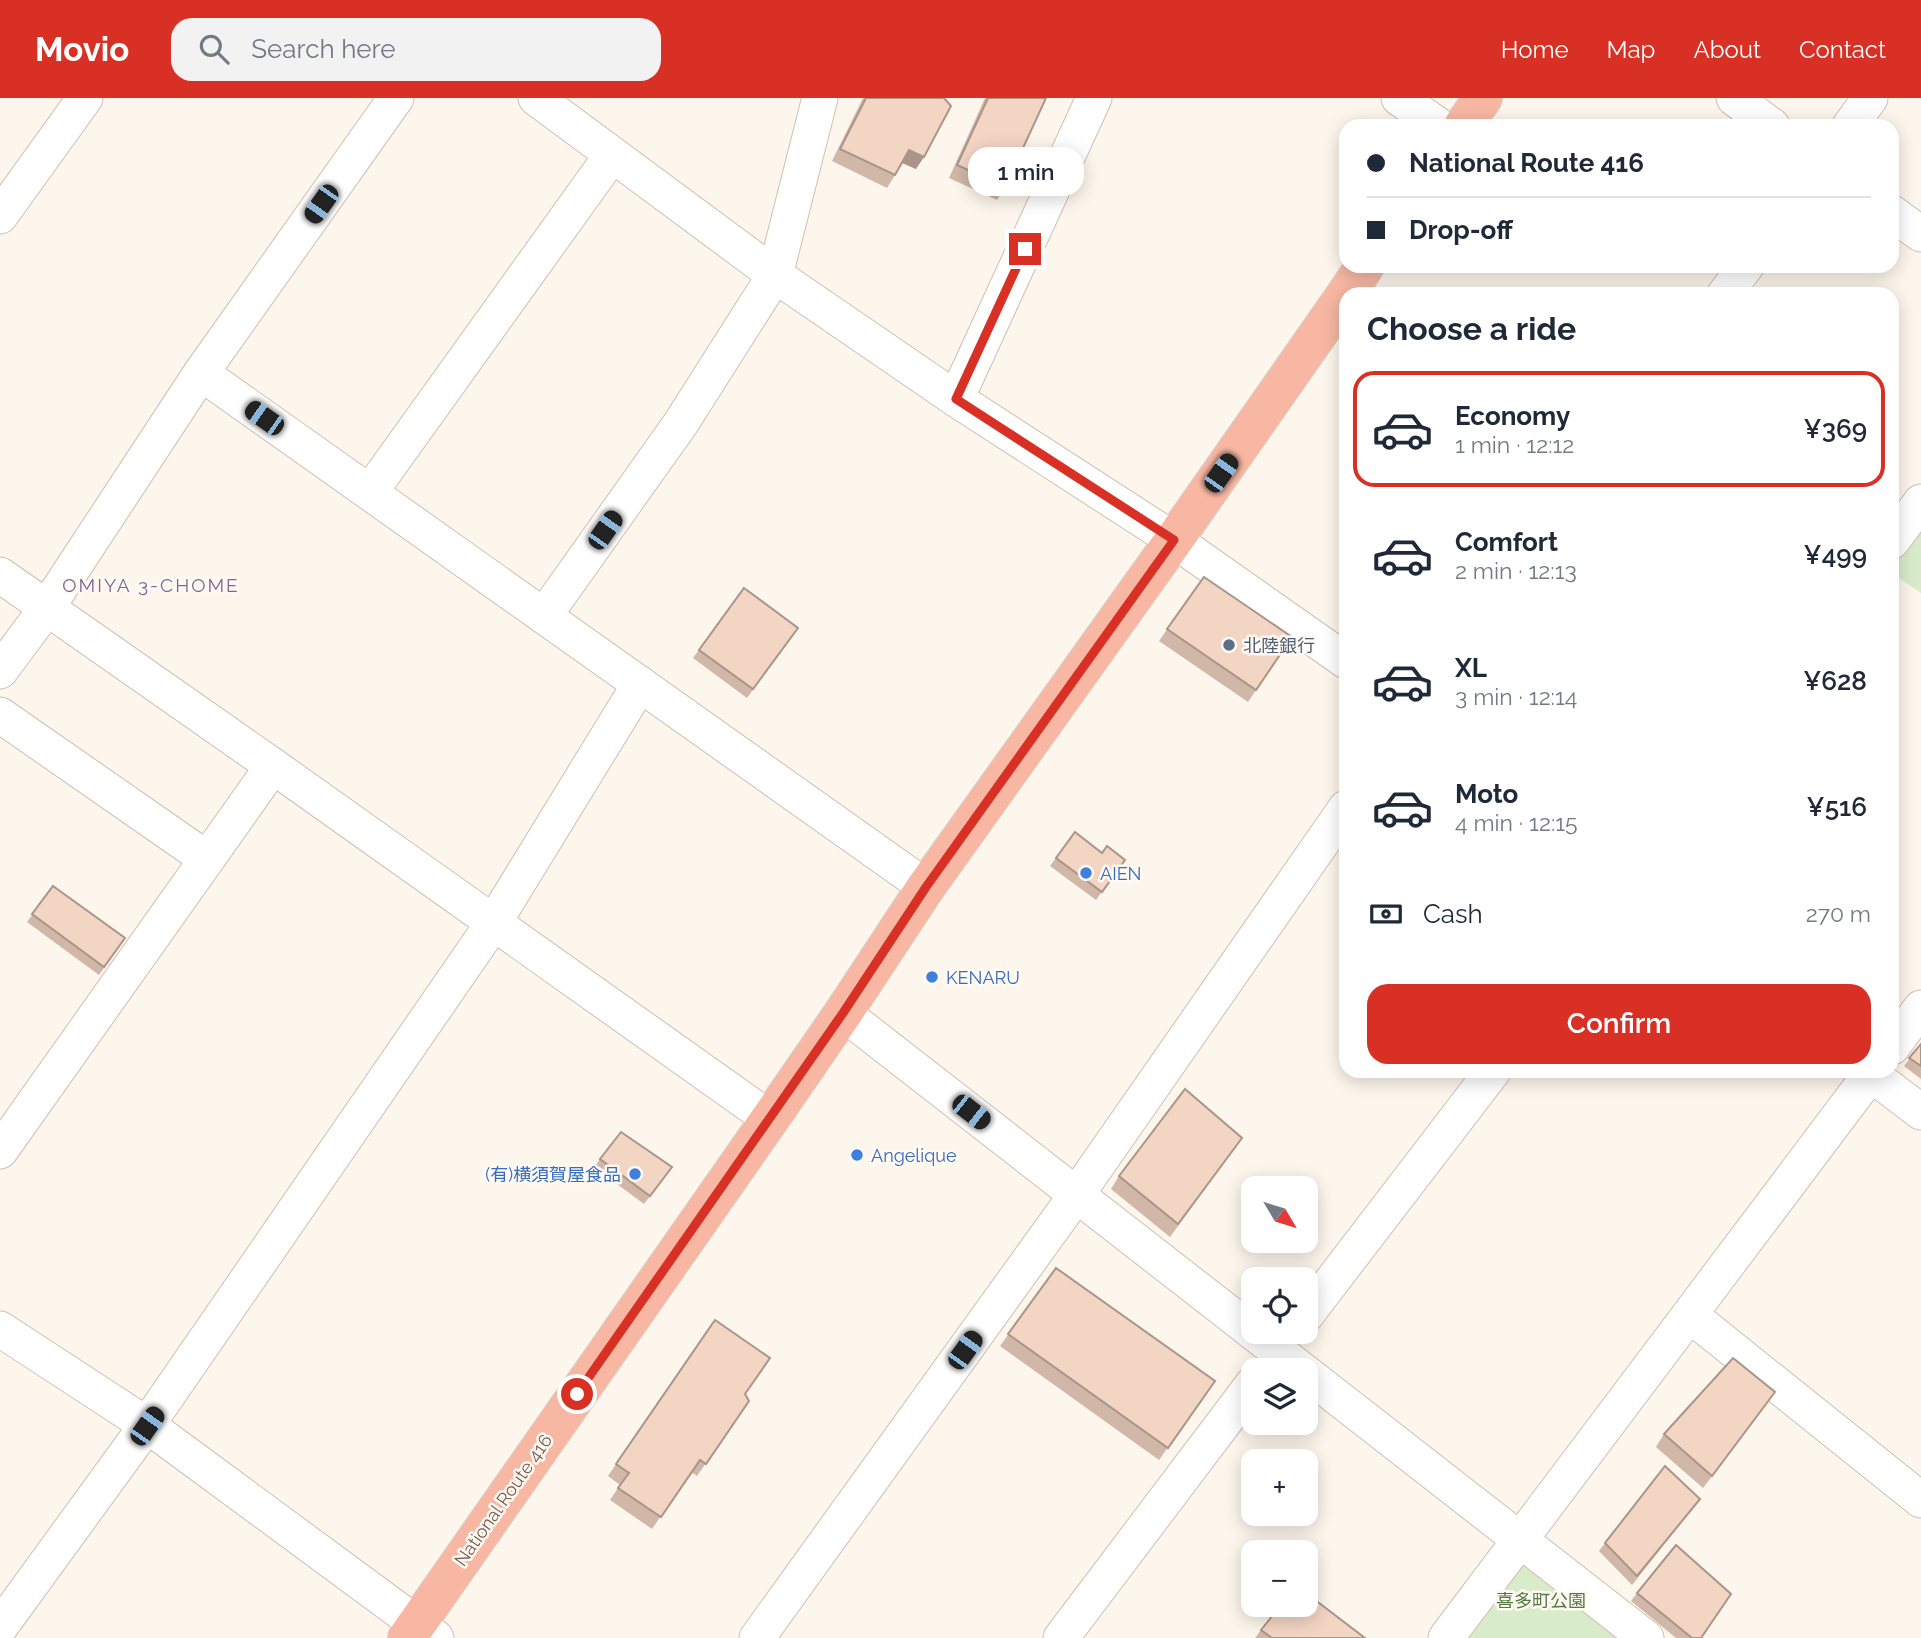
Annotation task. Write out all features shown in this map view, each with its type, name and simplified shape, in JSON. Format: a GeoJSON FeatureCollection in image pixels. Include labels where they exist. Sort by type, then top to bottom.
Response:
{"type":"FeatureCollection","features":[{"type":"Feature","properties":{"kind":"highway"},"geometry":{"type":"LineString","coordinates":[[1468,119],[1483,98]]}},
{"type":"Feature","properties":{"kind":"highway","name":"National Route 416"},"geometry":{"type":"LineString","coordinates":[[420,1633],[926,887],[1339,304]]}},
{"type":"Feature","properties":{"kind":"street"},"geometry":{"type":"LineString","coordinates":[[0,216],[85,98]]}},
{"type":"Feature","properties":{"kind":"street"},"geometry":{"type":"LineString","coordinates":[[0,671],[46,609],[201,373],[396,98]]}},
{"type":"Feature","properties":{"kind":"street"},"geometry":{"type":"LineString","coordinates":[[536,98],[775,275],[956,399],[1174,540],[1339,656]]}},
{"type":"Feature","properties":{"kind":"street"},"geometry":{"type":"LineString","coordinates":[[544,616],[681,423],[775,275],[820,98]]}},
{"type":"Feature","properties":{"kind":"street"},"geometry":{"type":"LineString","coordinates":[[956,399],[1094,98]]}},
{"type":"Feature","properties":{"kind":"street"},"geometry":{"type":"LineString","coordinates":[[1399,98],[1429,119]]}},
{"type":"Feature","properties":{"kind":"street"},"geometry":{"type":"LineString","coordinates":[[1734,98],[1762,119]]}},
{"type":"Feature","properties":{"kind":"street"},"geometry":{"type":"LineString","coordinates":[[1855,119],[1870,98]]}},
{"type":"Feature","properties":{"kind":"street"},"geometry":{"type":"LineString","coordinates":[[370,492],[612,155]]}},
{"type":"Feature","properties":{"kind":"street"},"geometry":{"type":"LineString","coordinates":[[1899,218],[1921,234]]}},
{"type":"Feature","properties":{"kind":"street"},"geometry":{"type":"LineString","coordinates":[[201,373],[926,887]]}},
{"type":"Feature","properties":{"kind":"street"},"geometry":{"type":"LineString","coordinates":[[1899,532],[1921,502]]}},
{"type":"Feature","properties":{"kind":"street"},"geometry":{"type":"LineString","coordinates":[[0,575],[770,1119]]}},
{"type":"Feature","properties":{"kind":"street"},"geometry":{"type":"LineString","coordinates":[[0,1627],[147,1426],[494,922],[640,684]]}},
{"type":"Feature","properties":{"kind":"street"},"geometry":{"type":"LineString","coordinates":[[0,715],[207,859]]}},
{"type":"Feature","properties":{"kind":"street"},"geometry":{"type":"LineString","coordinates":[[0,1151],[273,766]]}},
{"type":"Feature","properties":{"kind":"street"},"geometry":{"type":"LineString","coordinates":[[757,1638],[1077,1195],[1339,818]]}},
{"type":"Feature","properties":{"kind":"street"},"geometry":{"type":"LineString","coordinates":[[1899,1038],[1921,1008]]}},
{"type":"Feature","properties":{"kind":"street"},"geometry":{"type":"LineString","coordinates":[[843,1013],[1646,1638]]}},
{"type":"Feature","properties":{"kind":"street"},"geometry":{"type":"LineString","coordinates":[[1318,1299],[1488,1078]]}},
{"type":"Feature","properties":{"kind":"street"},"geometry":{"type":"LineString","coordinates":[[1446,1638],[1866,1078]]}},
{"type":"Feature","properties":{"kind":"street"},"geometry":{"type":"LineString","coordinates":[[1878,1078],[1921,1112]]}},
{"type":"Feature","properties":{"kind":"street"},"geometry":{"type":"LineString","coordinates":[[1690,1315],[1921,1500]]}},
{"type":"Feature","properties":{"kind":"street"},"geometry":{"type":"LineString","coordinates":[[0,1329],[147,1426],[420,1633]]}},
{"type":"Feature","properties":{"kind":"street"},"geometry":{"type":"LineString","coordinates":[[1061,1638],[1241,1400]]}},
{"type":"Feature","properties":{"kind":"green space"},"geometry":{"type":"Polygon","coordinates":[[[1921,525],[1921,593],[1899,578],[1899,555],[1921,525]]]}},
{"type":"Feature","properties":{"kind":"green space","name":"喜多町公園"},"geometry":{"type":"Polygon","coordinates":[[[1534,1545],[1654,1638],[1463,1638],[1534,1545]]]}},
{"type":"Feature","properties":{"kind":"building"},"geometry":{"type":"Polygon","coordinates":[[[866,98],[944,98],[951,106],[924,157],[909,150],[895,175],[840,149],[866,98]]]}},
{"type":"Feature","properties":{"kind":"building"},"geometry":{"type":"Polygon","coordinates":[[[988,98],[1046,98],[1005,187],[957,165],[988,98]]]}},
{"type":"Feature","properties":{"kind":"building"},"geometry":{"type":"Polygon","coordinates":[[[1204,577],[1292,637],[1256,690],[1167,629],[1204,577]]]}},
{"type":"Feature","properties":{"kind":"building"},"geometry":{"type":"Polygon","coordinates":[[[744,588],[798,628],[753,689],[699,650],[744,588]]]}},
{"type":"Feature","properties":{"kind":"building"},"geometry":{"type":"Polygon","coordinates":[[[1075,832],[1102,853],[1107,846],[1125,860],[1102,892],[1056,858],[1075,832]]]}},
{"type":"Feature","properties":{"kind":"building"},"geometry":{"type":"Polygon","coordinates":[[[53,886],[125,938],[104,967],[32,914],[53,886]]]}},
{"type":"Feature","properties":{"kind":"building"},"geometry":{"type":"Polygon","coordinates":[[[1921,1044],[1921,1066],[1909,1058],[1921,1044]]]}},
{"type":"Feature","properties":{"kind":"building"},"geometry":{"type":"Polygon","coordinates":[[[1185,1089],[1242,1138],[1178,1224],[1119,1176],[1185,1089]]]}},
{"type":"Feature","properties":{"kind":"building"},"geometry":{"type":"Polygon","coordinates":[[[621,1132],[672,1167],[650,1196],[600,1159],[621,1132]]]}},
{"type":"Feature","properties":{"kind":"building"},"geometry":{"type":"Polygon","coordinates":[[[1056,1268],[1215,1381],[1168,1448],[1008,1334],[1056,1268]]]}},
{"type":"Feature","properties":{"kind":"building"},"geometry":{"type":"Polygon","coordinates":[[[715,1320],[770,1358],[745,1394],[749,1401],[706,1464],[700,1460],[661,1517],[618,1488],[629,1473],[616,1464],[715,1320]]]}},
{"type":"Feature","properties":{"kind":"building"},"geometry":{"type":"Polygon","coordinates":[[[1733,1358],[1775,1392],[1712,1476],[1664,1434],[1733,1358]]]}},
{"type":"Feature","properties":{"kind":"building"},"geometry":{"type":"Polygon","coordinates":[[[1665,1466],[1700,1499],[1637,1576],[1605,1543],[1665,1466]]]}},
{"type":"Feature","properties":{"kind":"building"},"geometry":{"type":"Polygon","coordinates":[[[1676,1545],[1731,1594],[1701,1638],[1692,1638],[1637,1593],[1676,1545]]]}},
{"type":"Feature","properties":{"kind":"building"},"geometry":{"type":"Polygon","coordinates":[[[1318,1602],[1365,1638],[1272,1638],[1261,1630],[1271,1617],[1318,1617],[1318,1602]]]}},
{"type":"Feature","properties":{"kind":"place","name":"北陸銀行"},"geometry":{"type":"Point","coordinates":[1229,645]}},
{"type":"Feature","properties":{"kind":"place","name":"AIEN"},"geometry":{"type":"Point","coordinates":[1086,873]}},
{"type":"Feature","properties":{"kind":"place","name":"KENARU"},"geometry":{"type":"Point","coordinates":[932,977]}},
{"type":"Feature","properties":{"kind":"place","name":"Angelique"},"geometry":{"type":"Point","coordinates":[857,1155]}},
{"type":"Feature","properties":{"kind":"place","name":"(有)横須賀屋食品"},"geometry":{"type":"Point","coordinates":[635,1174]}},
{"type":"Feature","properties":{"kind":"district","name":"OMIYA 3-CHOME"},"geometry":{"type":"Point","coordinates":[151,585]}},
{"type":"Feature","properties":{"kind":"route"},"geometry":{"type":"LineString","coordinates":[[577,1394],[843,1013],[926,887],[1174,540],[956,399],[1025,249]]}}]}
